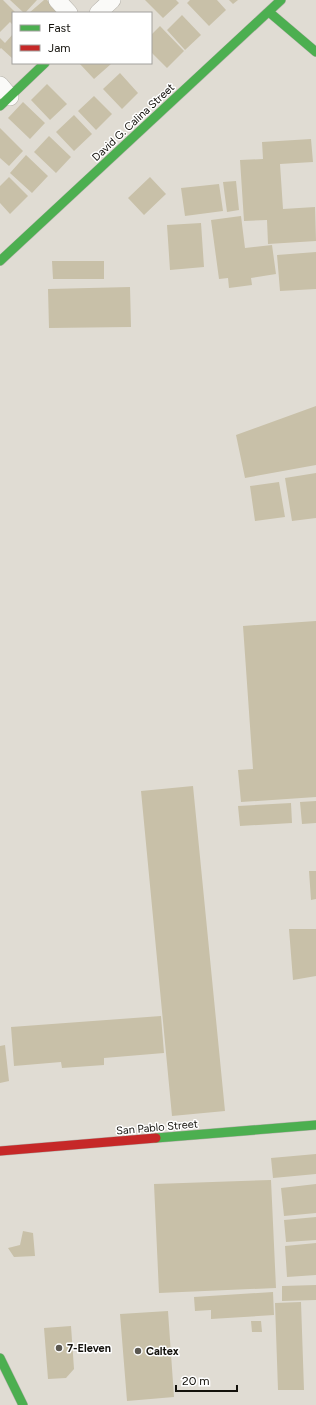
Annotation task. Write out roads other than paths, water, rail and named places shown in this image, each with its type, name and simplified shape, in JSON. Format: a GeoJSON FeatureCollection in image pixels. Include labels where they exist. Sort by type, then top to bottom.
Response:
{"type":"FeatureCollection","features":[{"type":"Feature","properties":{"kind":"street"},"geometry":{"type":"LineString","coordinates":[[57,0],[68,12]]}},
{"type":"Feature","properties":{"kind":"street"},"geometry":{"type":"LineString","coordinates":[[99,12],[112,0]]}},
{"type":"Feature","properties":{"kind":"street","name":"David G. Calina Street"},"geometry":{"type":"LineString","coordinates":[[0,261],[282,0]]}},
{"type":"Feature","properties":{"kind":"street"},"geometry":{"type":"LineString","coordinates":[[268,12],[316,52]]}},
{"type":"Feature","properties":{"kind":"street"},"geometry":{"type":"LineString","coordinates":[[3,96],[44,64]]}},
{"type":"Feature","properties":{"kind":"street","name":"San Pablo Street"},"geometry":{"type":"LineString","coordinates":[[0,1151],[316,1125]]}},
{"type":"Feature","properties":{"kind":"street"},"geometry":{"type":"LineString","coordinates":[[0,1358],[23,1405]]}},
{"type":"Feature","properties":{"kind":"place","name":"7-Eleven"},"geometry":{"type":"Point","coordinates":[59,1348]}},
{"type":"Feature","properties":{"kind":"place","name":"Caltex"},"geometry":{"type":"Point","coordinates":[138,1351]}}]}
